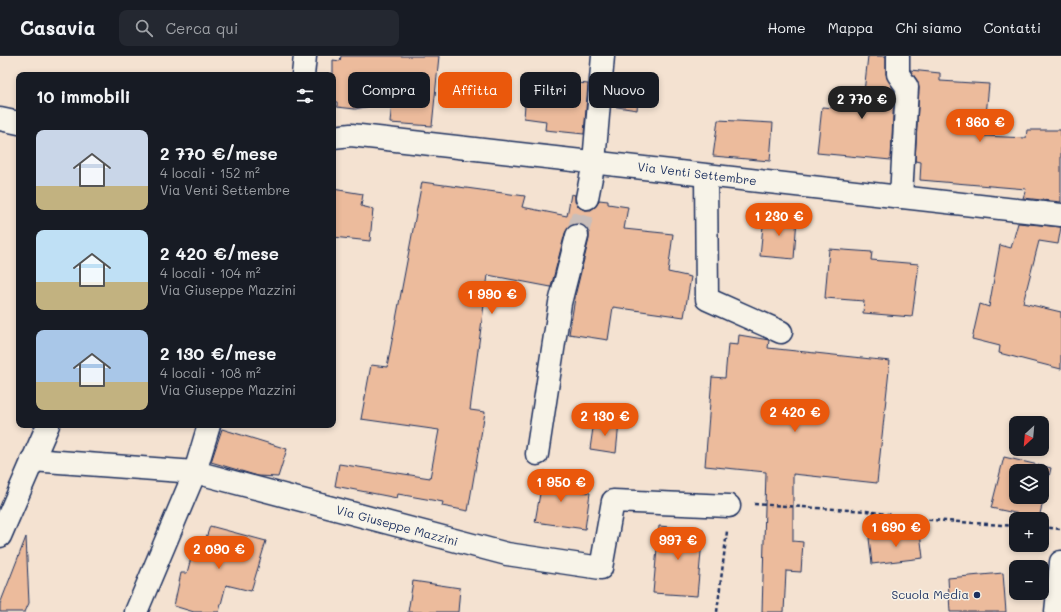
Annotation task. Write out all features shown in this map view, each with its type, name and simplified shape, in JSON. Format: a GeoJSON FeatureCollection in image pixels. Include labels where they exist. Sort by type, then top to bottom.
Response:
{"type":"FeatureCollection","features":[{"type":"Feature","properties":{"kind":"street"},"geometry":{"type":"LineString","coordinates":[[303,72],[304,56]]}},
{"type":"Feature","properties":{"kind":"street"},"geometry":{"type":"LineString","coordinates":[[587,198],[594,162],[603,56]]}},
{"type":"Feature","properties":{"kind":"street"},"geometry":{"type":"LineString","coordinates":[[898,56],[898,74],[907,87],[901,197]]}},
{"type":"Feature","properties":{"kind":"street"},"geometry":{"type":"LineString","coordinates":[[0,119],[16,122]]}},
{"type":"Feature","properties":{"kind":"street","name":"Via Venti Settembre"},"geometry":{"type":"LineString","coordinates":[[336,137],[351,136],[594,162],[706,176],[1061,215]]}},
{"type":"Feature","properties":{"kind":"street"},"geometry":{"type":"LineString","coordinates":[[706,176],[707,299],[781,332]]}},
{"type":"Feature","properties":{"kind":"street"},"geometry":{"type":"LineString","coordinates":[[537,454],[560,303],[577,236]]}},
{"type":"Feature","properties":{"kind":"street"},"geometry":{"type":"LineString","coordinates":[[0,536],[47,428]]}},
{"type":"Feature","properties":{"kind":"street"},"geometry":{"type":"LineString","coordinates":[[136,612],[195,472],[208,428]]}},
{"type":"Feature","properties":{"kind":"street","name":"Via Giuseppe Mazzini"},"geometry":{"type":"LineString","coordinates":[[32,460],[195,472],[507,554],[601,568],[613,502],[729,506]]}},
{"type":"Feature","properties":{"kind":"street"},"geometry":{"type":"LineString","coordinates":[[1056,612],[1061,562]]}},
{"type":"Feature","properties":{"kind":"path"},"geometry":{"type":"LineString","coordinates":[[717,612],[729,506],[758,504],[866,511],[919,519],[1009,525]]}},
{"type":"Feature","properties":{"kind":"path"},"geometry":{"type":"LineString","coordinates":[[1049,528],[1061,529]]}},
{"type":"Feature","properties":{"kind":"building"},"geometry":{"type":"Polygon","coordinates":[[[341,56],[439,56],[432,126],[390,123],[391,108],[430,108],[430,72],[348,72],[348,108],[360,108],[355,109],[337,107],[336,72],[333,72],[333,60],[340,61],[341,56]]]}},
{"type":"Feature","properties":{"kind":"building"},"geometry":{"type":"Polygon","coordinates":[[[868,56],[886,56],[886,74],[894,91],[891,160],[817,153],[822,107],[862,110],[868,56]]]}},
{"type":"Feature","properties":{"kind":"building"},"geometry":{"type":"Polygon","coordinates":[[[910,70],[940,73],[940,81],[989,84],[984,136],[1026,138],[1027,130],[1061,130],[1061,202],[1023,198],[1026,189],[920,180],[921,162],[915,161],[919,88],[917,80],[910,70]]]}},
{"type":"Feature","properties":{"kind":"building"},"geometry":{"type":"Polygon","coordinates":[[[581,83],[588,84],[584,134],[545,130],[546,121],[524,118],[525,108],[581,108],[581,83]]]}},
{"type":"Feature","properties":{"kind":"building"},"geometry":{"type":"Polygon","coordinates":[[[624,108],[637,108],[637,110],[624,108]]]}},
{"type":"Feature","properties":{"kind":"building"},"geometry":{"type":"Polygon","coordinates":[[[718,120],[773,123],[770,161],[713,156],[718,120]]]}},
{"type":"Feature","properties":{"kind":"building"},"geometry":{"type":"Polygon","coordinates":[[[422,182],[525,196],[522,207],[567,216],[571,194],[575,195],[575,202],[584,210],[591,210],[596,206],[599,200],[608,201],[608,204],[628,207],[624,229],[673,234],[668,272],[691,277],[684,317],[613,307],[608,340],[569,334],[576,292],[589,239],[589,232],[580,224],[573,224],[565,233],[551,287],[488,275],[470,410],[485,412],[468,511],[442,506],[443,502],[398,494],[397,498],[335,486],[339,464],[430,478],[439,430],[361,419],[371,365],[387,367],[422,182]]]}},
{"type":"Feature","properties":{"kind":"building"},"geometry":{"type":"Polygon","coordinates":[[[336,190],[363,194],[361,206],[373,209],[370,241],[336,237],[336,190]]]}},
{"type":"Feature","properties":{"kind":"building"},"geometry":{"type":"Polygon","coordinates":[[[764,216],[797,218],[794,259],[760,256],[764,216]]]}},
{"type":"Feature","properties":{"kind":"building"},"geometry":{"type":"Polygon","coordinates":[[[1018,223],[1061,227],[1058,244],[1039,241],[1023,303],[1061,312],[1061,369],[999,353],[1000,346],[972,339],[980,304],[989,307],[1000,245],[1011,248],[1018,223]]]}},
{"type":"Feature","properties":{"kind":"building"},"geometry":{"type":"Polygon","coordinates":[[[829,249],[872,252],[871,260],[919,264],[912,317],[863,313],[864,301],[825,298],[829,249]]]}},
{"type":"Feature","properties":{"kind":"building"},"geometry":{"type":"Polygon","coordinates":[[[739,335],[769,340],[768,348],[890,361],[877,483],[793,474],[793,541],[803,542],[801,572],[786,571],[784,612],[762,612],[766,472],[705,466],[712,377],[725,378],[728,344],[738,345],[739,335]]]}},
{"type":"Feature","properties":{"kind":"building"},"geometry":{"type":"Polygon","coordinates":[[[594,421],[619,423],[616,453],[590,449],[594,421]]]}},
{"type":"Feature","properties":{"kind":"building"},"geometry":{"type":"Polygon","coordinates":[[[222,429],[287,449],[278,477],[258,476],[211,462],[222,429]]]}},
{"type":"Feature","properties":{"kind":"building"},"geometry":{"type":"Polygon","coordinates":[[[1004,457],[1034,464],[1009,464],[1009,504],[1042,504],[1040,512],[1010,512],[991,508],[1004,457]]]}},
{"type":"Feature","properties":{"kind":"building"},"geometry":{"type":"Polygon","coordinates":[[[544,471],[567,475],[565,489],[590,493],[585,529],[535,522],[544,471]]]}},
{"type":"Feature","properties":{"kind":"building"},"geometry":{"type":"Polygon","coordinates":[[[210,526],[266,541],[251,591],[226,585],[219,612],[194,612],[174,606],[181,573],[187,573],[191,558],[196,559],[200,542],[205,541],[210,526]]]}},
{"type":"Feature","properties":{"kind":"building"},"geometry":{"type":"Polygon","coordinates":[[[659,526],[703,530],[697,596],[653,593],[659,526]]]}},
{"type":"Feature","properties":{"kind":"building"},"geometry":{"type":"Polygon","coordinates":[[[920,533],[923,558],[872,564],[869,538],[920,533]]]}},
{"type":"Feature","properties":{"kind":"building"},"geometry":{"type":"Polygon","coordinates":[[[26,537],[29,603],[25,612],[0,612],[0,604],[26,537]]]}},
{"type":"Feature","properties":{"kind":"building","name":"Scuola Media"},"geometry":{"type":"Polygon","coordinates":[[[1003,573],[1006,612],[950,612],[948,578],[1003,573]]]}},
{"type":"Feature","properties":{"kind":"building"},"geometry":{"type":"Polygon","coordinates":[[[413,581],[460,588],[458,612],[408,612],[413,581]]]}},
{"type":"Feature","properties":{"kind":"tunnel"},"geometry":{"type":"LineString","coordinates":[[577,236],[587,198]]}},
{"type":"Feature","properties":{"kind":"place","name":"Scuola Media"},"geometry":{"type":"Point","coordinates":[977,595]}}]}
